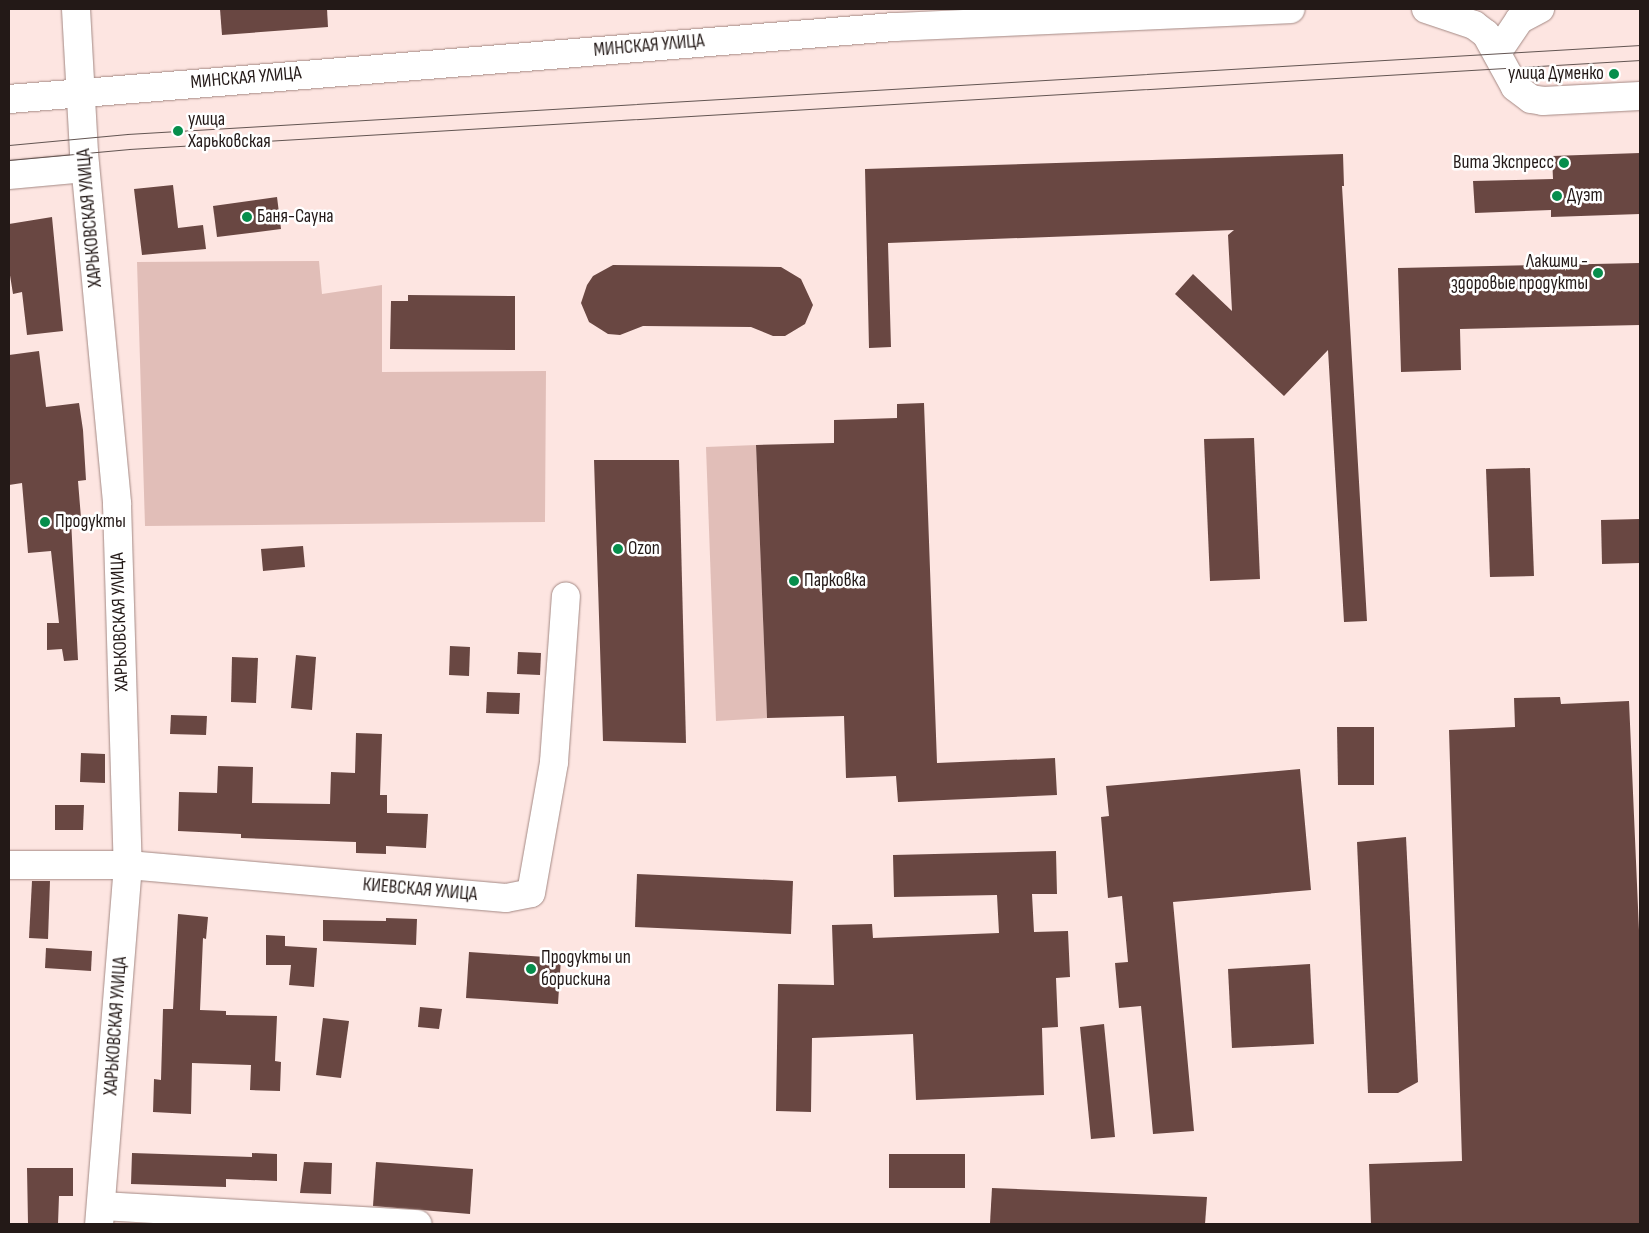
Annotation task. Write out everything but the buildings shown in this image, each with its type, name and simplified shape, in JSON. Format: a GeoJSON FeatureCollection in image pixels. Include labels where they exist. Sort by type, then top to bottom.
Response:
{"type":"FeatureCollection","features":[{"type":"Feature","properties":{"kind":"street","name":"ХАРЬКОВСКАЯ УЛИЦА"},"geometry":{"type":"LineString","coordinates":[[76,9],[79,92],[85,168],[117,504],[128,865],[101,1215],[417,1224]]}},
{"type":"Feature","properties":{"kind":"street","name":"МИНСКАЯ УЛИЦА"},"geometry":{"type":"LineString","coordinates":[[9,99],[895,27],[1291,9]]}},
{"type":"Feature","properties":{"kind":"street"},"geometry":{"type":"LineString","coordinates":[[1426,9],[1474,24],[1486,34],[1515,87],[1531,99],[1543,102],[1640,96]]}},
{"type":"Feature","properties":{"kind":"street"},"geometry":{"type":"LineString","coordinates":[[1497,53],[1519,20],[1540,9]]}},
{"type":"Feature","properties":{"kind":"street"},"geometry":{"type":"LineString","coordinates":[[9,175],[85,168]]}},
{"type":"Feature","properties":{"kind":"street","name":"КИЕВСКАЯ УЛИЦА"},"geometry":{"type":"LineString","coordinates":[[9,865],[128,865],[506,898],[531,893],[554,762],[566,596]]}},
{"type":"Feature","properties":{"kind":"shaded area"},"geometry":{"type":"Polygon","coordinates":[[[319,261],[322,294],[382,285],[382,372],[546,371],[545,522],[145,526],[137,262],[319,261]]]}},
{"type":"Feature","properties":{"kind":"shaded area"},"geometry":{"type":"Polygon","coordinates":[[[756,445],[767,718],[716,721],[706,447],[756,445]]]}},
{"type":"Feature","properties":{"kind":"tram line"},"geometry":{"type":"LineString","coordinates":[[9,145],[127,134],[1640,45]]}},
{"type":"Feature","properties":{"kind":"tram line"},"geometry":{"type":"LineString","coordinates":[[9,160],[129,149],[1640,60]]}},
{"type":"Feature","properties":{"kind":"place","name":"улица Думенко"},"geometry":{"type":"Point","coordinates":[1614,74]}},
{"type":"Feature","properties":{"kind":"place","name":"улица Харьковская"},"geometry":{"type":"Point","coordinates":[178,131]}},
{"type":"Feature","properties":{"kind":"place","name":"Вита Экспресс"},"geometry":{"type":"Point","coordinates":[1564,163]}},
{"type":"Feature","properties":{"kind":"place","name":"Дуэт"},"geometry":{"type":"Point","coordinates":[1557,196]}},
{"type":"Feature","properties":{"kind":"place","name":"Баня-Сауна"},"geometry":{"type":"Point","coordinates":[247,217]}},
{"type":"Feature","properties":{"kind":"place","name":"Лакшми - здоровые продукты"},"geometry":{"type":"Point","coordinates":[1598,273]}},
{"type":"Feature","properties":{"kind":"place","name":"Продукты"},"geometry":{"type":"Point","coordinates":[45,522]}},
{"type":"Feature","properties":{"kind":"place","name":"Ozon"},"geometry":{"type":"Point","coordinates":[618,549]}},
{"type":"Feature","properties":{"kind":"place","name":"Парковка"},"geometry":{"type":"Point","coordinates":[794,581]}},
{"type":"Feature","properties":{"kind":"place","name":"Продукты ип борискина"},"geometry":{"type":"Point","coordinates":[531,969]}}]}
